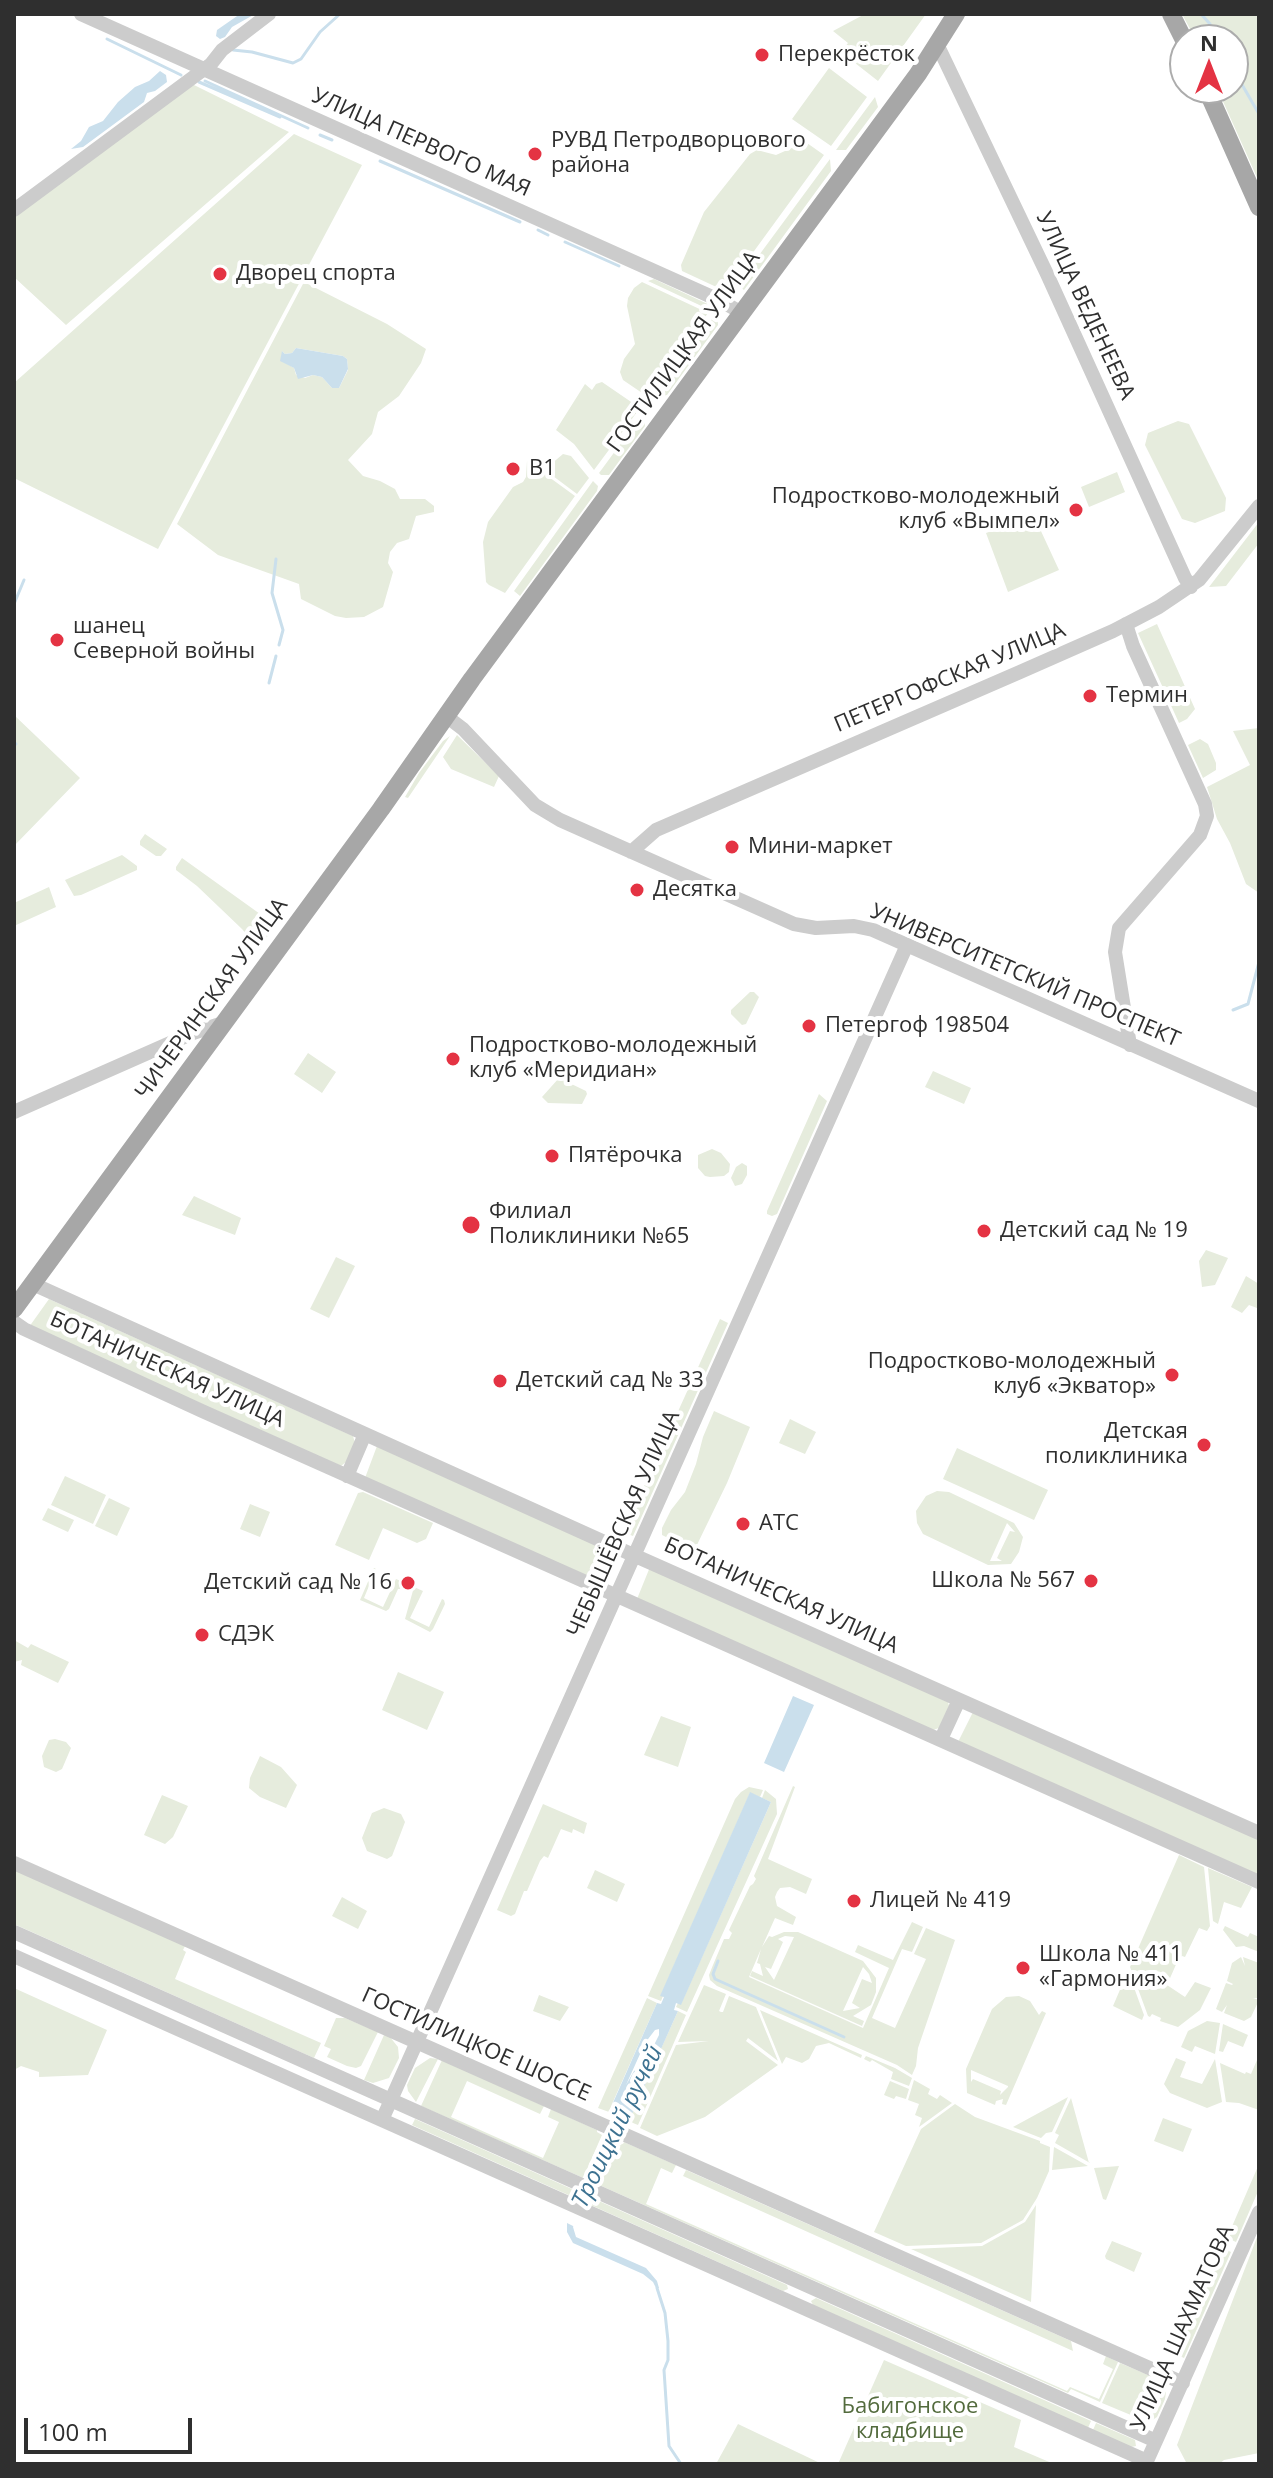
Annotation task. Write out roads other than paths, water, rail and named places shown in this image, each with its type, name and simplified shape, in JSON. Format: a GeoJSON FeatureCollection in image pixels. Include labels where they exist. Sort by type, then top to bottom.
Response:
{"type":"FeatureCollection","features":[{"type":"Feature","properties":{"kind":"main road","name":"ГОСТИЛИЦКАЯ УЛИЦА"},"geometry":{"type":"LineString","coordinates":[[446,716],[918,74],[956,14]]}},
{"type":"Feature","properties":{"kind":"main road"},"geometry":{"type":"LineString","coordinates":[[1213,104],[1259,207]]}},
{"type":"Feature","properties":{"kind":"main road","name":"ЧИЧЕРИНСКАЯ УЛИЦА"},"geometry":{"type":"LineString","coordinates":[[16,1303],[381,809],[446,716]]}},
{"type":"Feature","properties":{"kind":"street","name":"УЛИЦА ПЕРВОГО МАЯ"},"geometry":{"type":"LineString","coordinates":[[81,14],[110,20],[203,69],[742,313]]}},
{"type":"Feature","properties":{"kind":"street"},"geometry":{"type":"LineString","coordinates":[[14,210],[211,64],[222,50],[269,14]]}},
{"type":"Feature","properties":{"kind":"street","name":"УЛИЦА ВЕДЕНЕЕВА"},"geometry":{"type":"LineString","coordinates":[[937,44],[1041,260],[1191,587]]}},
{"type":"Feature","properties":{"kind":"street","name":"ПЕТЕРГОФСКАЯ УЛИЦА"},"geometry":{"type":"LineString","coordinates":[[631,852],[656,830],[1126,624],[1191,587],[1259,506]]}},
{"type":"Feature","properties":{"kind":"street"},"geometry":{"type":"LineString","coordinates":[[1126,624],[1133,646],[1205,804],[1207,816],[1200,835],[1119,928],[1115,952],[1130,1045]]}},
{"type":"Feature","properties":{"kind":"street","name":"УНИВЕРСИТЕТСКИЙ ПРОСПЕКТ"},"geometry":{"type":"LineString","coordinates":[[446,716],[463,729],[544,812],[801,926],[863,927],[1259,1101]]}},
{"type":"Feature","properties":{"kind":"street","name":"ЧЕБЫШЁВСКАЯ УЛИЦА"},"geometry":{"type":"LineString","coordinates":[[382,2120],[907,945]]}},
{"type":"Feature","properties":{"kind":"street"},"geometry":{"type":"LineString","coordinates":[[14,1112],[193,1033],[223,1023]]}},
{"type":"Feature","properties":{"kind":"street","name":"БОТАНИЧЕСКАЯ УЛИЦА"},"geometry":{"type":"LineString","coordinates":[[33,1284],[1259,1833]]}},
{"type":"Feature","properties":{"kind":"street","name":"БОТАНИЧЕСКАЯ УЛИЦА"},"geometry":{"type":"LineString","coordinates":[[14,1322],[347,1476],[1259,1882]]}},
{"type":"Feature","properties":{"kind":"street"},"geometry":{"type":"LineString","coordinates":[[347,1476],[365,1434]]}},
{"type":"Feature","properties":{"kind":"street"},"geometry":{"type":"LineString","coordinates":[[941,1739],[959,1700]]}},
{"type":"Feature","properties":{"kind":"street","name":"ГОСТИЛИЦКОЕ ШОССЕ"},"geometry":{"type":"LineString","coordinates":[[14,1863],[1183,2383]]}},
{"type":"Feature","properties":{"kind":"street"},"geometry":{"type":"LineString","coordinates":[[14,1932],[1156,2441]]}},
{"type":"Feature","properties":{"kind":"street"},"geometry":{"type":"LineString","coordinates":[[14,1956],[1148,2463]]}},
{"type":"Feature","properties":{"kind":"street","name":"УЛИЦА ШАХМАТОВА"},"geometry":{"type":"LineString","coordinates":[[1148,2463],[1259,2212]]}},
{"type":"Feature","properties":{"kind":"street"},"geometry":{"type":"LineString","coordinates":[[795,2305],[804,2285]]}},
{"type":"Feature","properties":{"kind":"water"},"geometry":{"type":"Polygon","coordinates":[[[240,14],[255,14],[232,27],[225,37],[220,39],[216,36],[217,30],[240,14]]]}},
{"type":"Feature","properties":{"kind":"water"},"geometry":{"type":"Polygon","coordinates":[[[160,71],[166,75],[167,82],[147,93],[144,102],[83,147],[71,149],[81,141],[89,127],[103,121],[135,87],[149,81],[160,71]]]}},
{"type":"Feature","properties":{"kind":"water"},"geometry":{"type":"Polygon","coordinates":[[[296,348],[347,359],[348,369],[339,388],[332,388],[322,377],[313,375],[298,379],[294,368],[280,361],[282,351],[292,353],[296,348]]]}},
{"type":"Feature","properties":{"kind":"water"},"geometry":{"type":"Polygon","coordinates":[[[793,1696],[814,1705],[784,1772],[764,1763],[793,1696]]]}},
{"type":"Feature","properties":{"kind":"water"},"geometry":{"type":"Polygon","coordinates":[[[750,1792],[771,1802],[681,2005],[676,2003],[674,2010],[678,2011],[632,2114],[625,2111],[573,2227],[576,2237],[646,2268],[657,2281],[659,2288],[656,2288],[643,2274],[573,2243],[567,2232],[567,2223],[618,2108],[612,2105],[657,2003],[661,2004],[664,1997],[660,1996],[750,1792]],[[659,2029],[655,2030],[645,2043],[626,2085],[634,2071],[645,2063],[659,2029]]]}},
{"type":"Feature","properties":{"kind":"waterway"},"geometry":{"type":"LineString","coordinates":[[233,50],[293,63],[301,59],[320,32],[340,14]]}},
{"type":"Feature","properties":{"kind":"waterway","name":"Троицкий ручей"},"geometry":{"type":"LineString","coordinates":[[1201,14],[1210,24]]}},
{"type":"Feature","properties":{"kind":"waterway"},"geometry":{"type":"LineString","coordinates":[[107,39],[181,75]]}},
{"type":"Feature","properties":{"kind":"waterway"},"geometry":{"type":"LineString","coordinates":[[205,81],[308,128]]}},
{"type":"Feature","properties":{"kind":"waterway"},"geometry":{"type":"LineString","coordinates":[[199,82],[280,117]]}},
{"type":"Feature","properties":{"kind":"waterway","name":"Троицкий ручей"},"geometry":{"type":"LineString","coordinates":[[1249,97],[1259,114]]}},
{"type":"Feature","properties":{"kind":"waterway"},"geometry":{"type":"LineString","coordinates":[[320,135],[332,140]]}},
{"type":"Feature","properties":{"kind":"waterway"},"geometry":{"type":"LineString","coordinates":[[380,161],[520,222]]}},
{"type":"Feature","properties":{"kind":"waterway"},"geometry":{"type":"LineString","coordinates":[[538,230],[548,235]]}},
{"type":"Feature","properties":{"kind":"waterway"},"geometry":{"type":"LineString","coordinates":[[565,242],[619,266]]}},
{"type":"Feature","properties":{"kind":"waterway"},"geometry":{"type":"LineString","coordinates":[[276,559],[272,593],[283,630],[279,645]]}},
{"type":"Feature","properties":{"kind":"waterway"},"geometry":{"type":"LineString","coordinates":[[14,604],[24,580]]}},
{"type":"Feature","properties":{"kind":"waterway"},"geometry":{"type":"LineString","coordinates":[[269,683],[276,656]]}},
{"type":"Feature","properties":{"kind":"waterway","name":"Троицкий ручей"},"geometry":{"type":"LineString","coordinates":[[1233,1010],[1248,1004],[1259,962]]}},
{"type":"Feature","properties":{"kind":"waterway"},"geometry":{"type":"LineString","coordinates":[[718,1961],[713,1974],[715,1979],[844,2037]]}},
{"type":"Feature","properties":{"kind":"waterway","name":"Троицкий ручей"},"geometry":{"type":"LineString","coordinates":[[657,2288],[665,2313],[668,2341],[668,2360],[664,2370],[669,2446],[681,2464]]}},
{"type":"Feature","properties":{"kind":"place","name":"Перекрёсток"},"geometry":{"type":"Point","coordinates":[762,55]}},
{"type":"Feature","properties":{"kind":"place","name":"РУВД Петродворцового района"},"geometry":{"type":"Point","coordinates":[535,154]}},
{"type":"Feature","properties":{"kind":"place","name":"Дворец спорта"},"geometry":{"type":"Point","coordinates":[220,274]}},
{"type":"Feature","properties":{"kind":"place","name":"В1"},"geometry":{"type":"Point","coordinates":[513,469]}},
{"type":"Feature","properties":{"kind":"place","name":"Подростково-молодежный клуб «Вымпел»"},"geometry":{"type":"Point","coordinates":[1076,510]}},
{"type":"Feature","properties":{"kind":"place","name":"шанец Северной войны"},"geometry":{"type":"Point","coordinates":[57,640]}},
{"type":"Feature","properties":{"kind":"place","name":"Термин"},"geometry":{"type":"Point","coordinates":[1090,696]}},
{"type":"Feature","properties":{"kind":"place","name":"Мини-маркет"},"geometry":{"type":"Point","coordinates":[732,847]}},
{"type":"Feature","properties":{"kind":"place","name":"Десятка"},"geometry":{"type":"Point","coordinates":[637,890]}},
{"type":"Feature","properties":{"kind":"place","name":"Петергоф 198504"},"geometry":{"type":"Point","coordinates":[809,1026]}},
{"type":"Feature","properties":{"kind":"place","name":"Подростково-молодежный клуб «Меридиан»"},"geometry":{"type":"Point","coordinates":[453,1059]}},
{"type":"Feature","properties":{"kind":"place","name":"Пятёрочка"},"geometry":{"type":"Point","coordinates":[552,1156]}},
{"type":"Feature","properties":{"kind":"place","name":"Филиал Поликлиники №65"},"geometry":{"type":"Point","coordinates":[471,1225]}},
{"type":"Feature","properties":{"kind":"place","name":"Детский сад № 19"},"geometry":{"type":"Point","coordinates":[984,1231]}},
{"type":"Feature","properties":{"kind":"place","name":"Подростково-молодежный клуб «Экватор»"},"geometry":{"type":"Point","coordinates":[1172,1375]}},
{"type":"Feature","properties":{"kind":"place","name":"Детский сад № 33"},"geometry":{"type":"Point","coordinates":[500,1381]}},
{"type":"Feature","properties":{"kind":"place","name":"Детская поликлиника"},"geometry":{"type":"Point","coordinates":[1204,1445]}},
{"type":"Feature","properties":{"kind":"place","name":"АТС"},"geometry":{"type":"Point","coordinates":[743,1524]}},
{"type":"Feature","properties":{"kind":"place","name":"Школа № 567"},"geometry":{"type":"Point","coordinates":[1091,1581]}},
{"type":"Feature","properties":{"kind":"place","name":"Детский сад № 16"},"geometry":{"type":"Point","coordinates":[408,1583]}},
{"type":"Feature","properties":{"kind":"place","name":"СДЭК"},"geometry":{"type":"Point","coordinates":[202,1635]}},
{"type":"Feature","properties":{"kind":"place","name":"Лицей № 419"},"geometry":{"type":"Point","coordinates":[854,1901]}},
{"type":"Feature","properties":{"kind":"place","name":"Школа № 411 «Гармония»"},"geometry":{"type":"Point","coordinates":[1023,1968]}},
{"type":"Feature","properties":{"kind":"park label","name":"Бабигонское кладбище"},"geometry":{"type":"Point","coordinates":[910,2420]}}]}
